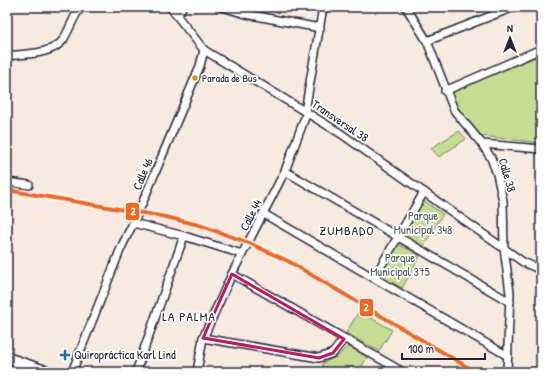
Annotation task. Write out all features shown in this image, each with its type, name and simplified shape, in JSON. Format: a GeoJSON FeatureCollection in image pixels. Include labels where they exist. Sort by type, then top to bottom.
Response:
{"type":"FeatureCollection","features":[{"type":"Feature","properties":{"kind":"main road"},"geometry":{"type":"LineString","coordinates":[[7,358],[43,371]]}},
{"type":"Feature","properties":{"kind":"street"},"geometry":{"type":"LineString","coordinates":[[7,56],[44,51],[55,47],[63,39],[81,7]]}},
{"type":"Feature","properties":{"kind":"street","name":"Transversal 38"},"geometry":{"type":"LineString","coordinates":[[170,7],[204,50],[306,112],[424,192],[523,262],[541,270]]}},
{"type":"Feature","properties":{"kind":"street"},"geometry":{"type":"LineString","coordinates":[[178,16],[182,7]]}},
{"type":"Feature","properties":{"kind":"street"},"geometry":{"type":"LineString","coordinates":[[222,7],[246,14],[320,28]]}},
{"type":"Feature","properties":{"kind":"street","name":"Calle 44"},"geometry":{"type":"LineString","coordinates":[[196,372],[203,338],[232,274],[285,171],[306,112],[323,7]]}},
{"type":"Feature","properties":{"kind":"street","name":"Calle 38"},"geometry":{"type":"LineString","coordinates":[[406,7],[427,41],[445,91],[460,119],[482,144],[491,158],[501,194],[504,248],[510,302],[508,372]]}},
{"type":"Feature","properties":{"kind":"street"},"geometry":{"type":"LineString","coordinates":[[427,41],[514,7]]}},
{"type":"Feature","properties":{"kind":"street"},"geometry":{"type":"LineString","coordinates":[[445,91],[541,49]]}},
{"type":"Feature","properties":{"kind":"street","name":"Calle 46"},"geometry":{"type":"LineString","coordinates":[[72,372],[121,248],[200,66],[204,50]]}},
{"type":"Feature","properties":{"kind":"street"},"geometry":{"type":"LineString","coordinates":[[482,144],[541,149]]}},
{"type":"Feature","properties":{"kind":"street"},"geometry":{"type":"LineString","coordinates":[[285,171],[510,302]]}},
{"type":"Feature","properties":{"kind":"street"},"geometry":{"type":"LineString","coordinates":[[7,182],[29,185]]}},
{"type":"Feature","properties":{"kind":"street"},"geometry":{"type":"LineString","coordinates":[[374,278],[424,192]]}},
{"type":"Feature","properties":{"kind":"street"},"geometry":{"type":"LineString","coordinates":[[264,214],[508,356]]}},
{"type":"Feature","properties":{"kind":"street"},"geometry":{"type":"LineString","coordinates":[[133,222],[242,254]]}},
{"type":"Feature","properties":{"kind":"street"},"geometry":{"type":"LineString","coordinates":[[136,372],[184,236]]}},
{"type":"Feature","properties":{"kind":"street"},"geometry":{"type":"LineString","coordinates":[[232,274],[402,372]]}},
{"type":"Feature","properties":{"kind":"street"},"geometry":{"type":"LineString","coordinates":[[203,338],[319,358],[333,353],[344,339]]}},
{"type":"Feature","properties":{"kind":"highlighted area"},"geometry":{"type":"Polygon","coordinates":[[[232,274],[344,339],[333,353],[319,358],[203,338],[232,274]]]}},
{"type":"Feature","properties":{"kind":"green space"},"geometry":{"type":"Polygon","coordinates":[[[541,55],[541,143],[480,136],[460,114],[450,95],[451,92],[541,55]]]}},
{"type":"Feature","properties":{"kind":"green space"},"geometry":{"type":"Polygon","coordinates":[[[459,131],[466,139],[439,157],[431,148],[459,131]]]}},
{"type":"Feature","properties":{"kind":"green space","name":"Parque Municipal 348"},"geometry":{"type":"Polygon","coordinates":[[[422,200],[443,214],[423,247],[402,235],[422,200]]]}},
{"type":"Feature","properties":{"kind":"green space","name":"Parque Municipal 375"},"geometry":{"type":"Polygon","coordinates":[[[398,244],[420,256],[402,288],[379,275],[398,244]]]}},
{"type":"Feature","properties":{"kind":"green space"},"geometry":{"type":"Polygon","coordinates":[[[359,311],[392,330],[379,351],[346,333],[359,311]]]}},
{"type":"Feature","properties":{"kind":"green space"},"geometry":{"type":"Polygon","coordinates":[[[348,346],[367,357],[359,372],[322,372],[323,363],[338,356],[348,346]]]}},
{"type":"Feature","properties":{"kind":"transit line","name":"2"},"geometry":{"type":"LineString","coordinates":[[7,190],[166,217],[199,225],[249,243],[288,261],[476,372]]}},
{"type":"Feature","properties":{"kind":"place","name":"Parada de Bus"},"geometry":{"type":"Point","coordinates":[195,78]}},
{"type":"Feature","properties":{"kind":"place","name":"Quiropráctica Karl Lind"},"geometry":{"type":"Point","coordinates":[65,355]}},
{"type":"Feature","properties":{"kind":"district","name":"ZUMBADO"},"geometry":{"type":"Point","coordinates":[347,230]}},
{"type":"Feature","properties":{"kind":"district","name":"LA PALMA"},"geometry":{"type":"Point","coordinates":[189,316]}}]}
